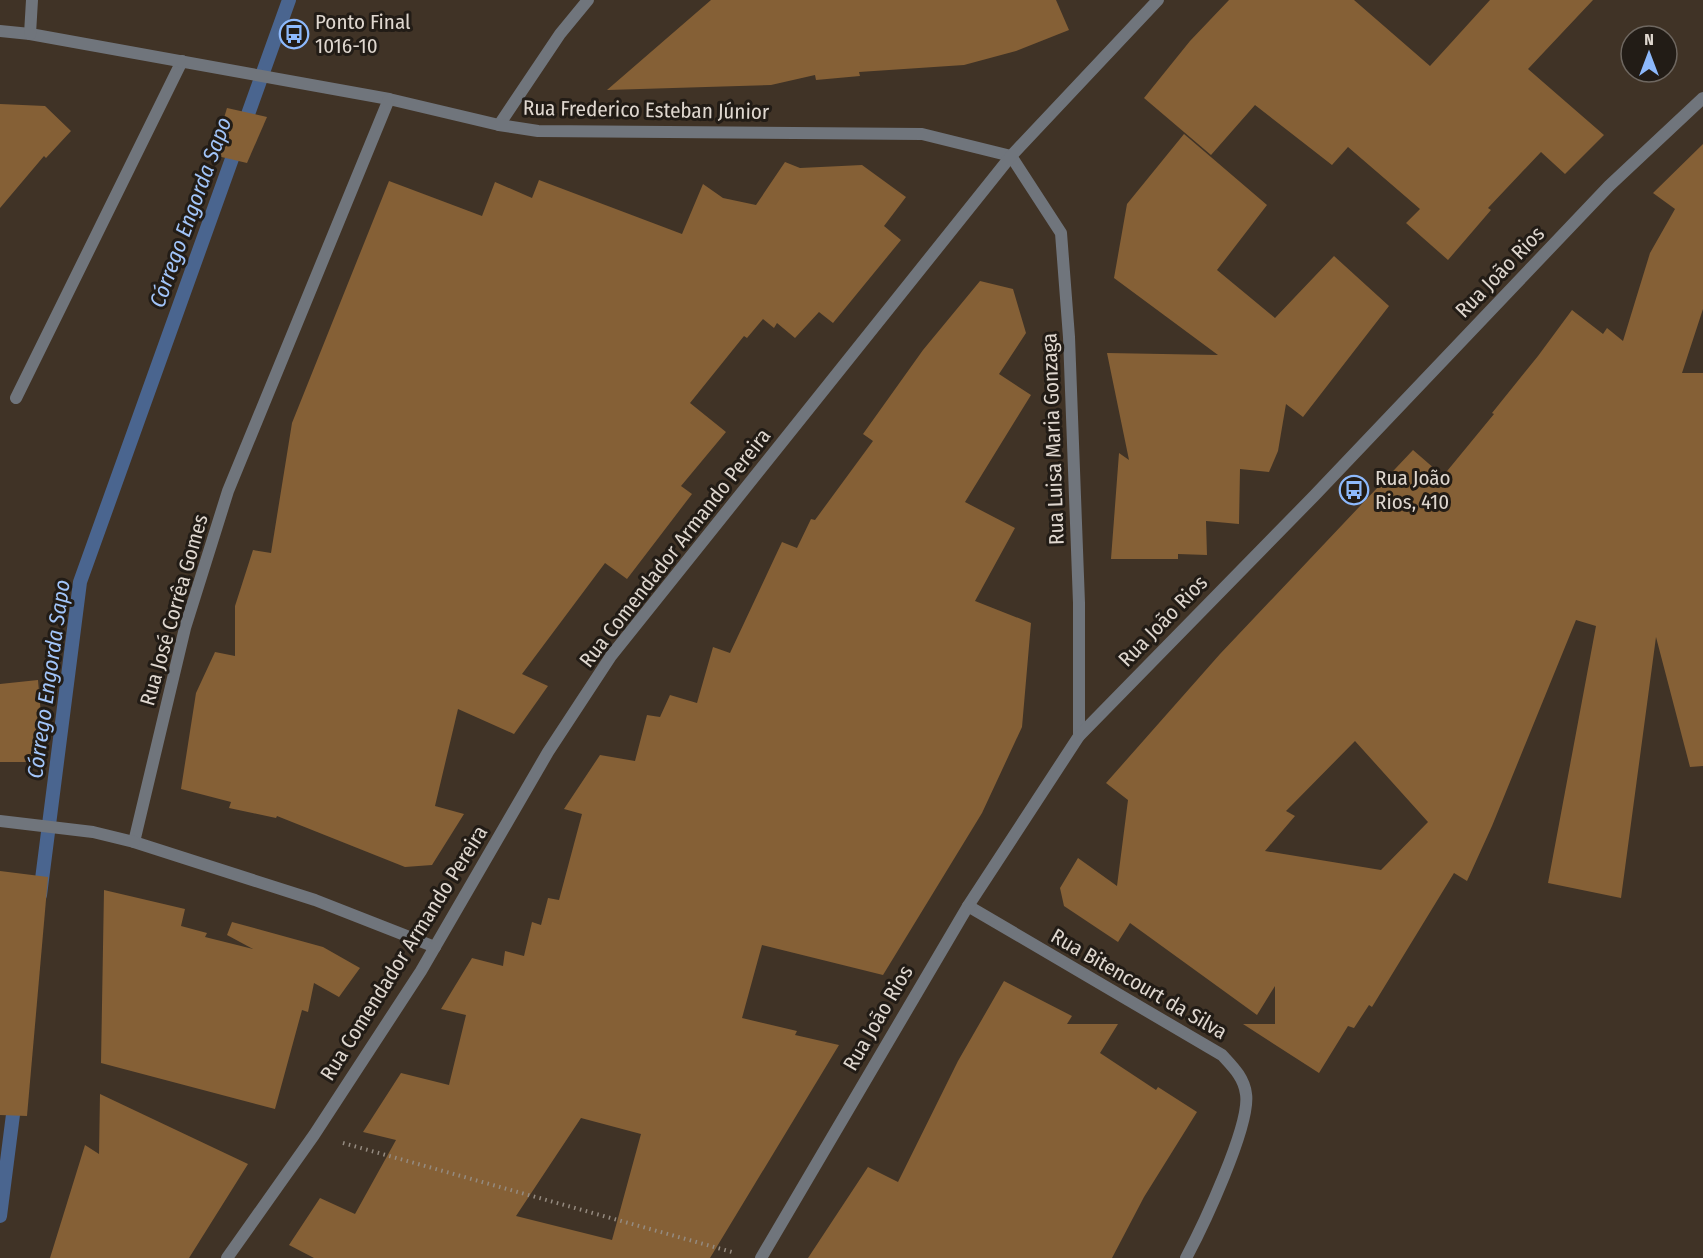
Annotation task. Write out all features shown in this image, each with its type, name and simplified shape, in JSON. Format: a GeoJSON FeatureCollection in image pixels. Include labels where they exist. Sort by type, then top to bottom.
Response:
{"type":"FeatureCollection","features":[{"type":"Feature","properties":{"kind":"street"},"geometry":{"type":"LineString","coordinates":[[30,34],[32,0]]}},
{"type":"Feature","properties":{"kind":"street"},"geometry":{"type":"LineString","coordinates":[[499,124],[560,34],[588,0]]}},
{"type":"Feature","properties":{"kind":"street","name":"Rua Comendador Armando Pereira"},"geometry":{"type":"LineString","coordinates":[[227,1258],[314,1135],[435,947],[548,752],[611,656],[1011,156],[1158,0]]}},
{"type":"Feature","properties":{"kind":"street","name":"Rua Frederico Esteban Júnior"},"geometry":{"type":"LineString","coordinates":[[0,31],[30,34],[389,99],[538,131],[922,134],[1011,156]]}},
{"type":"Feature","properties":{"kind":"street"},"geometry":{"type":"LineString","coordinates":[[16,398],[182,61]]}},
{"type":"Feature","properties":{"kind":"street","name":"Rua João Rios"},"geometry":{"type":"LineString","coordinates":[[761,1258],[968,906],[1079,736],[1314,496],[1609,186],[1703,98]]}},
{"type":"Feature","properties":{"kind":"street","name":"Rua José Corrêa Gomes"},"geometry":{"type":"LineString","coordinates":[[134,842],[185,628],[228,491],[389,99]]}},
{"type":"Feature","properties":{"kind":"street","name":"Rua Luisa Maria Gonzaga"},"geometry":{"type":"LineString","coordinates":[[1011,156],[1061,233],[1069,337],[1079,603],[1079,736]]}},
{"type":"Feature","properties":{"kind":"street"},"geometry":{"type":"LineString","coordinates":[[0,821],[83,830],[134,842],[315,900],[435,947]]}},
{"type":"Feature","properties":{"kind":"street","name":"Rua Bitencourt da Silva"},"geometry":{"type":"LineString","coordinates":[[968,906],[1222,1055],[1239,1074],[1247,1094],[1241,1129],[1204,1225],[1186,1258]]}},
{"type":"Feature","properties":{"kind":"path"},"geometry":{"type":"LineString","coordinates":[[314,1135],[744,1255]]}},
{"type":"Feature","properties":{"kind":"building"},"geometry":{"type":"Polygon","coordinates":[[[711,0],[1056,0],[1069,30],[1016,51],[964,65],[859,72],[860,76],[816,80],[815,75],[771,85],[607,90],[711,0]]]}},
{"type":"Feature","properties":{"kind":"building"},"geometry":{"type":"Polygon","coordinates":[[[1229,0],[1354,0],[1430,66],[1490,0],[1593,0],[1528,69],[1604,135],[1565,174],[1541,152],[1488,208],[1491,210],[1448,260],[1406,223],[1420,209],[1348,147],[1332,165],[1255,105],[1211,155],[1144,98],[1190,41],[1229,0]]]}},
{"type":"Feature","properties":{"kind":"building"},"geometry":{"type":"Polygon","coordinates":[[[0,104],[45,106],[71,131],[46,158],[44,156],[0,208],[0,104]]]}},
{"type":"Feature","properties":{"kind":"building"},"geometry":{"type":"Polygon","coordinates":[[[227,108],[267,117],[247,163],[213,155],[227,108]]]}},
{"type":"Feature","properties":{"kind":"building"},"geometry":{"type":"Polygon","coordinates":[[[1184,134],[1267,205],[1217,270],[1275,318],[1334,256],[1389,306],[1303,417],[1286,404],[1278,451],[1269,472],[1240,469],[1239,524],[1206,521],[1207,555],[1178,554],[1178,559],[1111,559],[1119,453],[1129,460],[1107,353],[1218,355],[1114,278],[1127,204],[1184,134]]]}},
{"type":"Feature","properties":{"kind":"building"},"geometry":{"type":"Polygon","coordinates":[[[1703,144],[1703,309],[1682,373],[1703,373],[1703,766],[1690,767],[1656,637],[1621,898],[1548,883],[1596,626],[1576,620],[1492,826],[1467,881],[1454,873],[1372,1007],[1369,1005],[1354,1028],[1348,1026],[1319,1073],[1243,1024],[1275,1024],[1275,986],[1257,1015],[1130,923],[1118,942],[1064,906],[1060,888],[1078,858],[1117,886],[1128,800],[1106,783],[1220,654],[1413,450],[1443,476],[1494,414],[1492,413],[1572,310],[1603,334],[1607,328],[1623,341],[1650,253],[1675,209],[1653,193],[1703,144]],[[1355,741],[1286,811],[1295,816],[1265,851],[1381,870],[1428,822],[1355,741]]]}},
{"type":"Feature","properties":{"kind":"building"},"geometry":{"type":"Polygon","coordinates":[[[785,162],[800,168],[862,165],[906,197],[884,226],[901,240],[833,323],[819,312],[795,338],[777,323],[774,328],[763,319],[747,338],[744,336],[690,403],[726,432],[681,486],[692,494],[627,579],[605,563],[522,674],[548,686],[514,734],[458,709],[435,806],[464,814],[432,865],[405,867],[277,816],[276,818],[229,808],[231,802],[181,789],[196,693],[215,652],[235,656],[235,606],[253,550],[271,553],[292,423],[389,181],[482,216],[495,182],[532,198],[539,180],[682,234],[703,184],[723,198],[756,205],[785,162]]]}},
{"type":"Feature","properties":{"kind":"building"},"geometry":{"type":"Polygon","coordinates":[[[980,281],[1013,289],[1026,333],[999,374],[1031,395],[965,502],[1015,528],[975,601],[1031,623],[1022,727],[982,813],[883,975],[762,945],[742,1018],[797,1031],[795,1035],[839,1045],[710,1258],[314,1258],[289,1245],[320,1198],[355,1214],[396,1140],[363,1132],[401,1073],[449,1085],[466,1015],[441,1009],[472,958],[503,966],[505,951],[524,956],[532,922],[541,925],[548,898],[559,900],[582,814],[564,809],[600,755],[635,761],[647,715],[660,717],[670,695],[697,703],[713,647],[730,653],[782,542],[797,548],[811,519],[815,520],[873,441],[863,434],[923,350],[980,281]],[[581,1118],[516,1216],[612,1240],[641,1134],[581,1118]]]}},
{"type":"Feature","properties":{"kind":"building"},"geometry":{"type":"Polygon","coordinates":[[[38,680],[45,762],[0,762],[0,684],[38,680]]]}},
{"type":"Feature","properties":{"kind":"building"},"geometry":{"type":"Polygon","coordinates":[[[0,871],[48,877],[27,1116],[0,1115],[0,871]]]}},
{"type":"Feature","properties":{"kind":"building"},"geometry":{"type":"Polygon","coordinates":[[[104,890],[185,909],[181,926],[207,933],[205,937],[253,949],[227,935],[232,922],[323,947],[360,968],[339,997],[314,983],[308,1012],[302,1010],[275,1109],[101,1063],[104,890]]]}},
{"type":"Feature","properties":{"kind":"building"},"geometry":{"type":"Polygon","coordinates":[[[1004,981],[1072,1016],[1067,1024],[1118,1024],[1100,1053],[1156,1090],[1158,1087],[1197,1112],[1144,1197],[1112,1258],[808,1258],[868,1167],[898,1182],[958,1061],[1004,981]]]}},
{"type":"Feature","properties":{"kind":"building"},"geometry":{"type":"Polygon","coordinates":[[[100,1094],[248,1164],[189,1258],[50,1258],[85,1145],[99,1154],[100,1094]]]}},
{"type":"Feature","properties":{"kind":"waterway","name":"Córrego Engorda Sapo"},"geometry":{"type":"LineString","coordinates":[[40,895],[80,582],[289,0]]}},
{"type":"Feature","properties":{"kind":"waterway","name":"Córrego Engorda Sapo"},"geometry":{"type":"LineString","coordinates":[[0,1216],[15,1099]]}},
{"type":"Feature","properties":{"kind":"place","name":"Ponto Final 1016-10"},"geometry":{"type":"Point","coordinates":[294,34]}},
{"type":"Feature","properties":{"kind":"place","name":"Rua João Rios, 410"},"geometry":{"type":"Point","coordinates":[1354,490]}}]}
